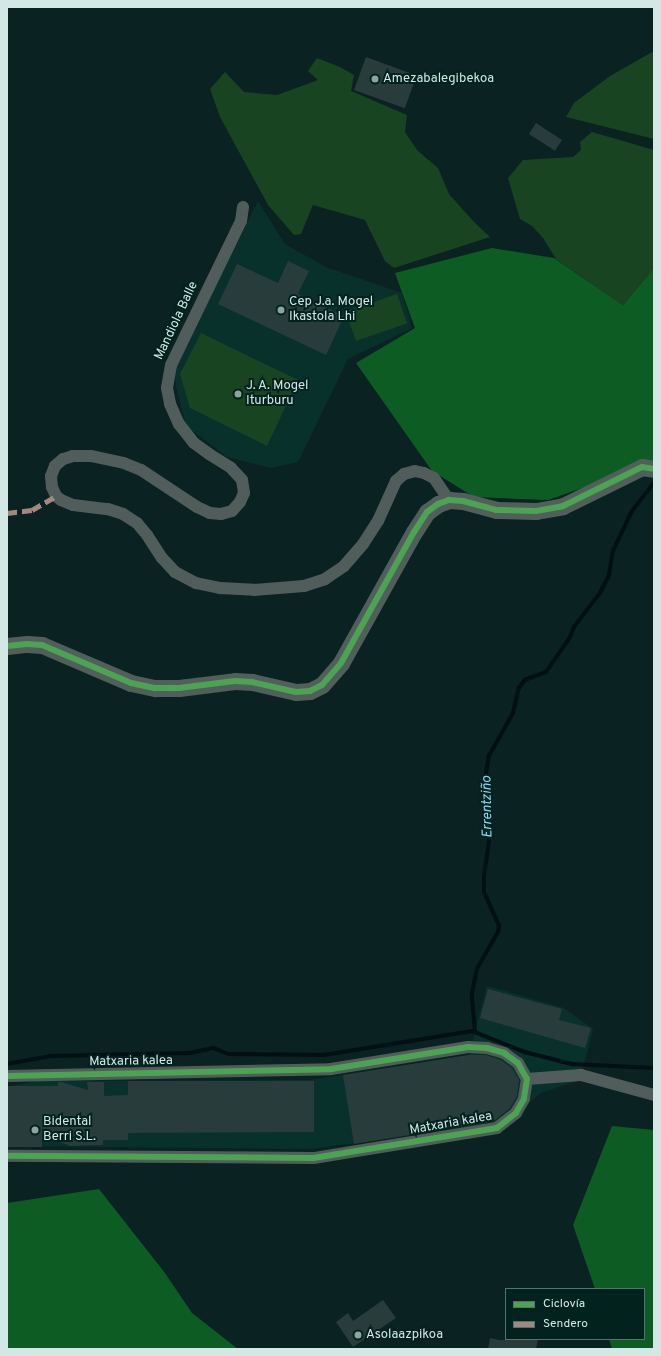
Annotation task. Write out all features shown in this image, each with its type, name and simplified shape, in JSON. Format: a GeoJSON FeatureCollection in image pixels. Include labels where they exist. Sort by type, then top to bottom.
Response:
{"type":"FeatureCollection","features":[{"type":"Feature","properties":{"kind":"street","name":"Mandiola Balle"},"geometry":{"type":"LineString","coordinates":[[243,207],[241,221],[170,365],[168,388],[170,404],[179,424],[194,443],[231,468],[242,480],[244,493],[240,502],[232,511],[221,514],[210,513],[197,507],[141,470],[124,463],[91,456],[68,457],[63,459],[55,466],[51,476],[52,487],[56,496],[73,505],[108,508],[123,514],[137,523],[148,535],[162,558],[174,572],[196,583],[220,588],[254,590],[304,586],[325,579],[344,566],[363,544],[378,521],[396,481],[404,474],[415,472],[424,473],[434,478],[449,500]]}},
{"type":"Feature","properties":{"kind":"street"},"geometry":{"type":"LineString","coordinates":[[7,646],[28,644],[42,645],[131,683],[156,688],[178,688],[235,681],[252,682],[296,692],[310,691],[322,685],[341,663],[414,532],[428,512],[438,504],[449,500],[463,500],[496,510],[536,511],[563,506],[642,467],[654,469]]}},
{"type":"Feature","properties":{"kind":"street","name":"Matxaria kalea"},"geometry":{"type":"LineString","coordinates":[[7,1076],[331,1069],[468,1048],[487,1048],[504,1053],[518,1063],[527,1079],[524,1099],[516,1113],[498,1128],[313,1158],[7,1156]]}},
{"type":"Feature","properties":{"kind":"street"},"geometry":{"type":"LineString","coordinates":[[527,1079],[581,1075],[654,1095]]}},
{"type":"Feature","properties":{"kind":"shaded area","name":"J. A. Mogel Iturburu"},"geometry":{"type":"Polygon","coordinates":[[[258,201],[285,244],[326,267],[402,293],[412,328],[348,359],[298,462],[271,468],[227,457],[186,426],[175,382],[176,367],[258,201]]]}},
{"type":"Feature","properties":{"kind":"shaded area"},"geometry":{"type":"Polygon","coordinates":[[[487,986],[564,1008],[593,1029],[580,1080],[541,1093],[500,1123],[312,1149],[7,1146],[7,1087],[36,1081],[309,1080],[469,1055],[487,986]]]}},
{"type":"Feature","properties":{"kind":"green space"},"geometry":{"type":"Polygon","coordinates":[[[654,51],[654,139],[566,117],[574,103],[610,76],[654,51]]]}},
{"type":"Feature","properties":{"kind":"green space"},"geometry":{"type":"Polygon","coordinates":[[[317,58],[340,67],[354,75],[351,91],[407,115],[405,132],[417,150],[438,168],[449,194],[474,222],[490,237],[394,268],[385,261],[365,220],[313,205],[301,234],[294,235],[268,205],[220,117],[210,89],[225,72],[244,92],[277,95],[318,80],[308,71],[317,58]]]}},
{"type":"Feature","properties":{"kind":"green space"},"geometry":{"type":"Polygon","coordinates":[[[592,132],[654,150],[654,268],[623,305],[556,259],[543,238],[532,226],[520,219],[508,178],[523,160],[573,157],[581,150],[580,142],[592,132]]]}},
{"type":"Feature","properties":{"kind":"green space"},"geometry":{"type":"Polygon","coordinates":[[[492,248],[554,258],[623,305],[654,268],[654,463],[548,500],[474,497],[432,471],[356,363],[415,328],[395,273],[492,248]]]}},
{"type":"Feature","properties":{"kind":"green space"},"geometry":{"type":"Polygon","coordinates":[[[397,294],[407,323],[356,341],[346,312],[397,294]]]}},
{"type":"Feature","properties":{"kind":"green space","name":"J. A. Mogel Iturburu"},"geometry":{"type":"Polygon","coordinates":[[[201,333],[298,380],[267,446],[190,408],[180,374],[201,333]]]}},
{"type":"Feature","properties":{"kind":"green space"},"geometry":{"type":"Polygon","coordinates":[[[612,1126],[654,1130],[654,1349],[612,1349],[609,1340],[645,1340],[645,1288],[595,1288],[573,1225],[612,1126]]]}},
{"type":"Feature","properties":{"kind":"green space"},"geometry":{"type":"Polygon","coordinates":[[[99,1189],[165,1273],[192,1313],[238,1349],[7,1349],[7,1203],[99,1189]]]}},
{"type":"Feature","properties":{"kind":"building","name":"Amezabalegibekoa"},"geometry":{"type":"Polygon","coordinates":[[[366,57],[417,75],[405,108],[354,90],[366,57]]]}},
{"type":"Feature","properties":{"kind":"building"},"geometry":{"type":"Polygon","coordinates":[[[536,123],[562,140],[555,151],[529,134],[536,123]]]}},
{"type":"Feature","properties":{"kind":"building","name":"Cep J.a. Mogel Ikastola Lhi"},"geometry":{"type":"Polygon","coordinates":[[[288,261],[309,271],[298,294],[344,316],[326,355],[218,304],[237,264],[278,283],[288,261]]]}},
{"type":"Feature","properties":{"kind":"building"},"geometry":{"type":"Polygon","coordinates":[[[488,989],[562,1009],[559,1020],[591,1028],[585,1048],[480,1018],[488,989]]]}},
{"type":"Feature","properties":{"kind":"building"},"geometry":{"type":"Polygon","coordinates":[[[468,1055],[486,1055],[501,1060],[512,1068],[519,1080],[517,1096],[510,1108],[494,1121],[354,1144],[343,1075],[468,1055]]]}},
{"type":"Feature","properties":{"kind":"building"},"geometry":{"type":"Polygon","coordinates":[[[128,1081],[314,1081],[314,1132],[128,1133],[128,1140],[103,1140],[103,1145],[70,1146],[42,1135],[42,1147],[7,1147],[7,1086],[58,1086],[58,1082],[61,1082],[88,1090],[87,1082],[104,1082],[104,1096],[128,1095],[128,1081]]]}},
{"type":"Feature","properties":{"kind":"building","name":"Asolaazpikoa"},"geometry":{"type":"Polygon","coordinates":[[[383,1300],[396,1318],[353,1347],[336,1322],[348,1313],[353,1321],[383,1300]]]}},
{"type":"Feature","properties":{"kind":"building"},"geometry":{"type":"Polygon","coordinates":[[[490,1338],[499,1340],[538,1340],[536,1349],[488,1349],[490,1338]]]}},
{"type":"Feature","properties":{"kind":"waterway","name":"Errentziño"},"geometry":{"type":"LineString","coordinates":[[475,1032],[472,994],[477,969],[498,932],[499,926],[484,893],[484,877],[489,841],[485,780],[489,756],[513,713],[519,688],[525,680],[546,672],[569,639],[574,627],[600,593],[609,575],[613,551],[632,511],[654,483]]}},
{"type":"Feature","properties":{"kind":"waterway"},"geometry":{"type":"LineString","coordinates":[[7,1064],[51,1056],[190,1053],[213,1048],[229,1054],[324,1055],[472,1031],[525,1052],[572,1064],[654,1068]]}},
{"type":"Feature","properties":{"kind":"marked path"},"geometry":{"type":"LineString","coordinates":[[7,513],[32,510],[56,496]]}},
{"type":"Feature","properties":{"kind":"cycle path"},"geometry":{"type":"LineString","coordinates":[[7,646],[27,644],[42,645],[131,683],[155,688],[179,688],[235,681],[252,682],[296,692],[310,691],[322,685],[341,663],[414,532],[427,512],[438,504],[449,500],[463,501],[496,510],[536,511],[563,506],[642,467],[654,469]]}},
{"type":"Feature","properties":{"kind":"cycle path"},"geometry":{"type":"LineString","coordinates":[[7,1076],[331,1069],[468,1047],[487,1048],[504,1053],[518,1063],[527,1079],[524,1099],[516,1113],[497,1128],[313,1158],[7,1156]]}},
{"type":"Feature","properties":{"kind":"place","name":"Amezabalegibekoa"},"geometry":{"type":"Point","coordinates":[375,79]}},
{"type":"Feature","properties":{"kind":"place","name":"Cep J.a. Mogel Ikastola Lhi"},"geometry":{"type":"Point","coordinates":[281,310]}},
{"type":"Feature","properties":{"kind":"place","name":"J. A. Mogel Iturburu"},"geometry":{"type":"Point","coordinates":[238,394]}},
{"type":"Feature","properties":{"kind":"place","name":"Bidental Berri S.L."},"geometry":{"type":"Point","coordinates":[35,1130]}},
{"type":"Feature","properties":{"kind":"place","name":"Asolaazpikoa"},"geometry":{"type":"Point","coordinates":[358,1335]}}]}
